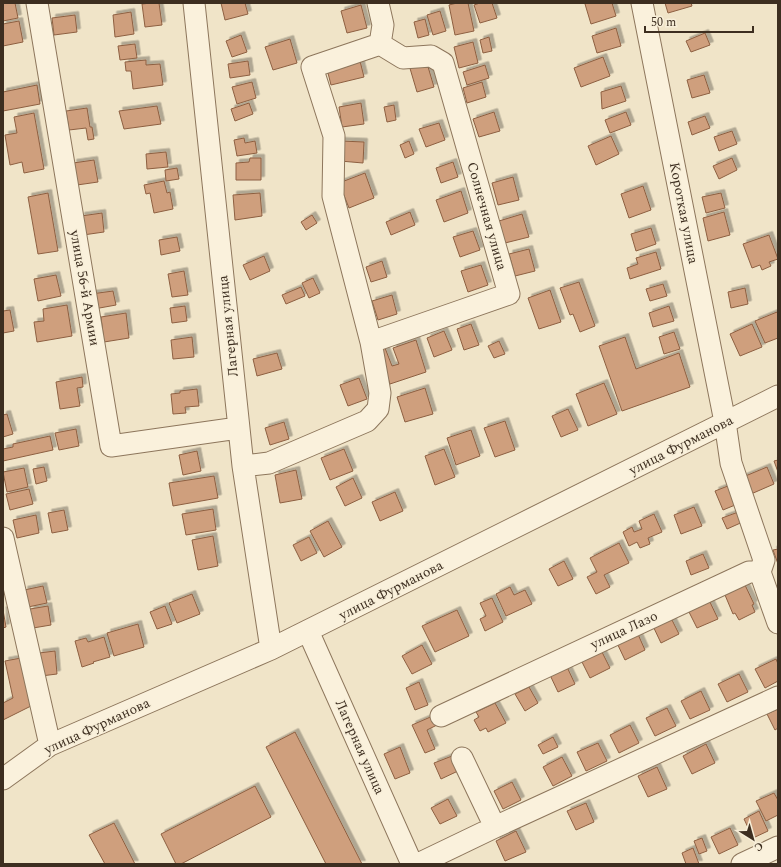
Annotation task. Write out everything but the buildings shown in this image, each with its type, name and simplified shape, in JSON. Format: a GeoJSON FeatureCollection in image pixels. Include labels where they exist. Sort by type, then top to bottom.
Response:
{"type":"FeatureCollection","features":[{"type":"Feature","properties":{"kind":"street","name":"улица 56-й Армии"},"geometry":{"type":"LineString","coordinates":[[37,3],[112,446],[238,428]]}},
{"type":"Feature","properties":{"kind":"street","name":"Лагерная улица"},"geometry":{"type":"LineString","coordinates":[[194,3],[242,466],[271,649]]}},
{"type":"Feature","properties":{"kind":"street"},"geometry":{"type":"LineString","coordinates":[[242,466],[269,463],[367,421],[378,409],[380,393],[371,342],[333,196],[334,136],[312,67],[380,44],[383,25],[378,3]]}},
{"type":"Feature","properties":{"kind":"street","name":"Короткая улица"},"geometry":{"type":"LineString","coordinates":[[642,3],[725,422],[731,463],[764,560],[760,572]]}},
{"type":"Feature","properties":{"kind":"street","name":"Солнечная улица"},"geometry":{"type":"LineString","coordinates":[[371,342],[509,294],[443,63],[431,56],[403,58],[380,44]]}},
{"type":"Feature","properties":{"kind":"street","name":"улица Фурманова"},"geometry":{"type":"LineString","coordinates":[[3,779],[50,745],[271,649],[778,396]]}},
{"type":"Feature","properties":{"kind":"street"},"geometry":{"type":"LineString","coordinates":[[3,538],[50,745]]}},
{"type":"Feature","properties":{"kind":"street","name":"улица Лазо"},"geometry":{"type":"LineString","coordinates":[[441,716],[749,572],[760,572]]}},
{"type":"Feature","properties":{"kind":"street"},"geometry":{"type":"LineString","coordinates":[[760,572],[778,623]]}},
{"type":"Feature","properties":{"kind":"street","name":"Лагерная улица"},"geometry":{"type":"LineString","coordinates":[[308,631],[412,864]]}},
{"type":"Feature","properties":{"kind":"street"},"geometry":{"type":"LineString","coordinates":[[418,864],[778,697]]}},
{"type":"Feature","properties":{"kind":"street"},"geometry":{"type":"LineString","coordinates":[[462,758],[495,827]]}},
{"type":"Feature","properties":{"kind":"street"},"geometry":{"type":"LineString","coordinates":[[742,864],[778,847]]}}]}
